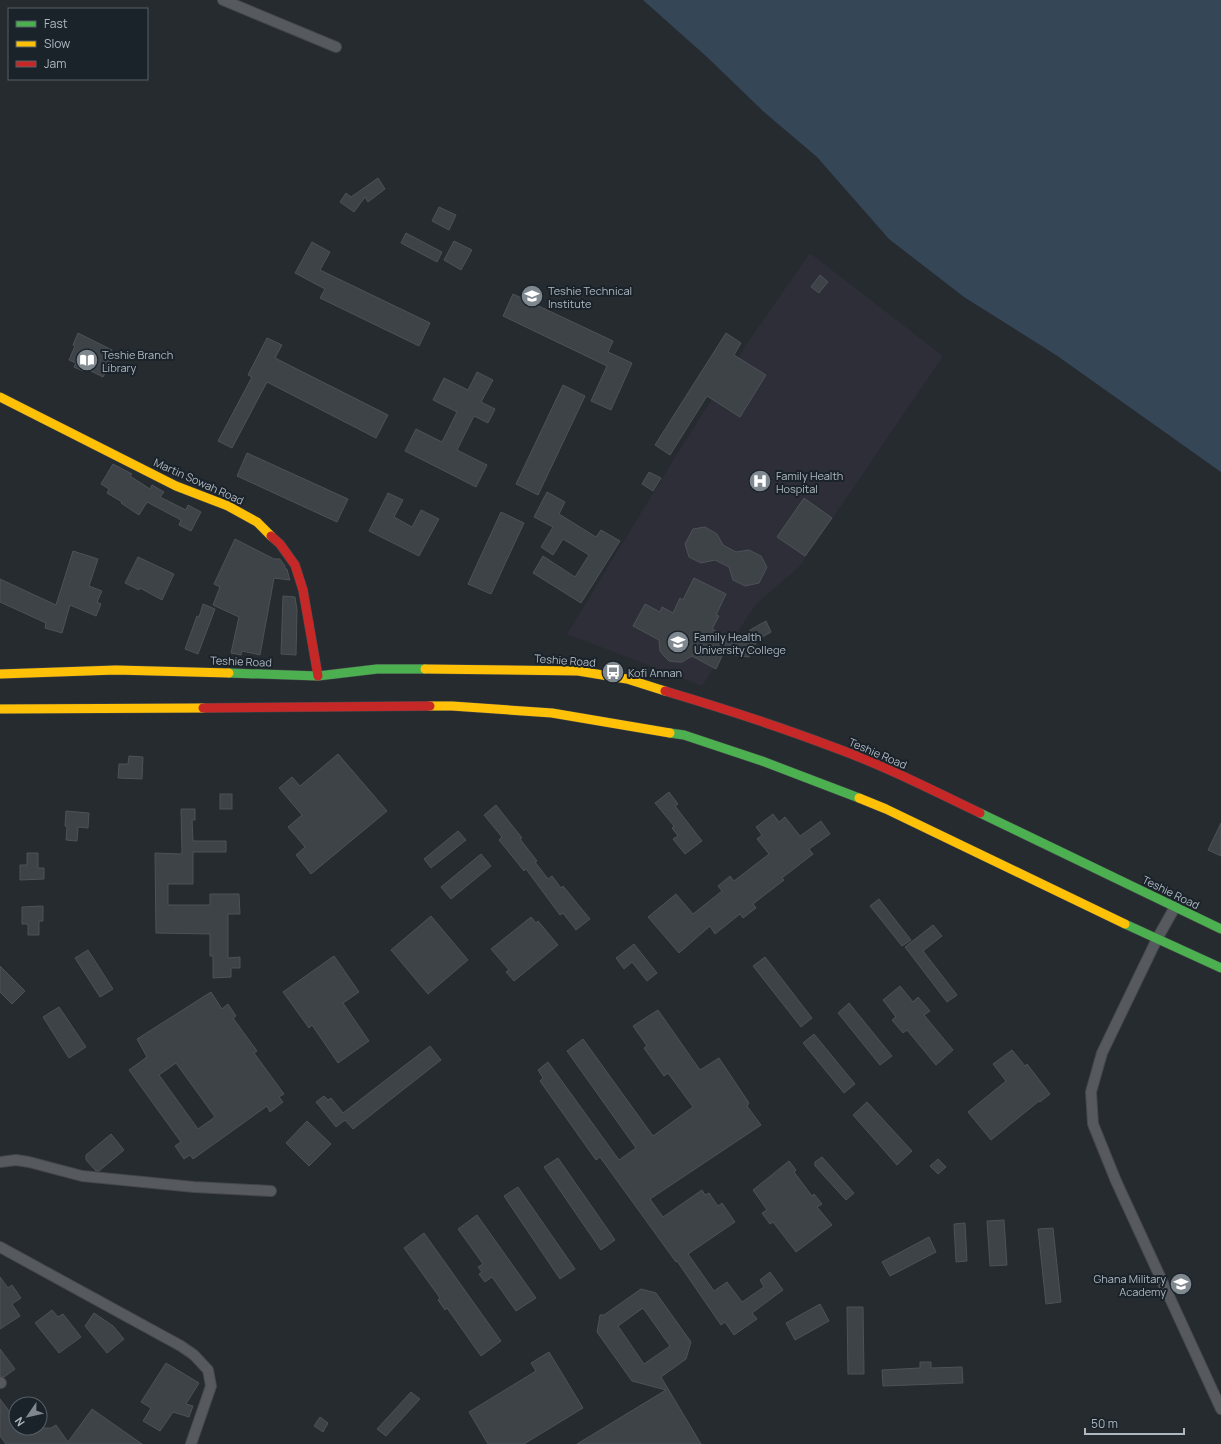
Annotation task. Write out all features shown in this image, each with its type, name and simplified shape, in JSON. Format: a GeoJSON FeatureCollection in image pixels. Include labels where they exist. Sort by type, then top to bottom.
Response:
{"type":"FeatureCollection","features":[{"type":"Feature","properties":{"kind":"main road","name":"Martin Sowah Road"},"geometry":{"type":"LineString","coordinates":[[0,397],[176,486],[228,506],[257,522],[280,544],[295,565],[303,590],[318,676]]}},
{"type":"Feature","properties":{"kind":"main road","name":"Teshie Road"},"geometry":{"type":"LineString","coordinates":[[0,674],[116,670],[318,676],[377,669],[536,670],[578,671],[627,679],[719,707],[834,747],[918,783],[1221,929]]}},
{"type":"Feature","properties":{"kind":"main road"},"geometry":{"type":"LineString","coordinates":[[0,709],[452,706],[552,713],[684,735],[799,774],[879,806],[1221,968]]}},
{"type":"Feature","properties":{"kind":"street"},"geometry":{"type":"LineString","coordinates":[[223,0],[336,47]]}},
{"type":"Feature","properties":{"kind":"street"},"geometry":{"type":"LineString","coordinates":[[1175,907],[1157,939],[1102,1053],[1090,1092],[1093,1124],[1116,1181],[1221,1409]]}},
{"type":"Feature","properties":{"kind":"street"},"geometry":{"type":"LineString","coordinates":[[0,1162],[16,1160],[29,1162],[89,1177],[194,1187],[271,1191]]}},
{"type":"Feature","properties":{"kind":"street"},"geometry":{"type":"LineString","coordinates":[[0,1248],[181,1346],[194,1355],[208,1370],[211,1386],[191,1444]]}},
{"type":"Feature","properties":{"kind":"shaded area","name":"Family Health Hospital"},"geometry":{"type":"Polygon","coordinates":[[[810,253],[943,356],[800,566],[756,604],[702,686],[567,634],[677,454],[750,339],[810,253]]]}},
{"type":"Feature","properties":{"kind":"water"},"geometry":{"type":"Polygon","coordinates":[[[643,0],[1221,0],[1221,472],[1056,355],[964,297],[889,239],[817,157],[764,112],[707,57],[643,0]]]}},
{"type":"Feature","properties":{"kind":"building"},"geometry":{"type":"Polygon","coordinates":[[[378,178],[385,189],[368,202],[365,197],[354,212],[340,202],[346,193],[351,197],[378,178]]]}},
{"type":"Feature","properties":{"kind":"building"},"geometry":{"type":"Polygon","coordinates":[[[439,207],[456,215],[449,230],[432,221],[439,207]]]}},
{"type":"Feature","properties":{"kind":"building"},"geometry":{"type":"Polygon","coordinates":[[[406,233],[442,252],[437,262],[401,243],[406,233]]]}},
{"type":"Feature","properties":{"kind":"building"},"geometry":{"type":"Polygon","coordinates":[[[454,241],[472,250],[461,270],[444,260],[454,241]]]}},
{"type":"Feature","properties":{"kind":"building"},"geometry":{"type":"Polygon","coordinates":[[[312,242],[330,252],[320,270],[430,323],[419,346],[320,298],[325,289],[295,273],[312,242]]]}},
{"type":"Feature","properties":{"kind":"building"},"geometry":{"type":"Polygon","coordinates":[[[820,275],[828,282],[819,293],[811,287],[820,275]]]}},
{"type":"Feature","properties":{"kind":"building"},"geometry":{"type":"Polygon","coordinates":[[[513,294],[613,341],[608,352],[632,363],[611,410],[591,401],[607,366],[503,316],[513,294]]]}},
{"type":"Feature","properties":{"kind":"building"},"geometry":{"type":"Polygon","coordinates":[[[78,333],[112,350],[109,356],[113,357],[103,377],[85,368],[83,371],[74,367],[76,363],[69,360],[75,346],[73,345],[78,333]]]}},
{"type":"Feature","properties":{"kind":"building"},"geometry":{"type":"Polygon","coordinates":[[[726,333],[741,343],[734,355],[766,375],[740,417],[707,396],[670,455],[655,445],[726,333]]]}},
{"type":"Feature","properties":{"kind":"building"},"geometry":{"type":"Polygon","coordinates":[[[267,338],[282,345],[275,358],[388,415],[376,438],[267,382],[232,448],[218,441],[252,377],[248,375],[267,338]]]}},
{"type":"Feature","properties":{"kind":"building"},"geometry":{"type":"Polygon","coordinates":[[[477,372],[493,380],[481,402],[495,409],[488,423],[474,416],[457,450],[487,465],[476,487],[405,451],[416,429],[442,442],[457,412],[433,400],[444,378],[468,390],[477,372]]]}},
{"type":"Feature","properties":{"kind":"building"},"geometry":{"type":"Polygon","coordinates":[[[563,385],[585,396],[538,495],[516,484],[563,385]]]}},
{"type":"Feature","properties":{"kind":"building"},"geometry":{"type":"Polygon","coordinates":[[[247,453],[348,499],[337,522],[237,476],[247,453]]]}},
{"type":"Feature","properties":{"kind":"building"},"geometry":{"type":"Polygon","coordinates":[[[113,464],[132,474],[130,476],[150,489],[152,485],[164,492],[160,497],[186,510],[188,505],[201,512],[191,531],[179,525],[181,520],[147,502],[139,515],[107,493],[109,489],[101,484],[113,464]]]}},
{"type":"Feature","properties":{"kind":"building"},"geometry":{"type":"Polygon","coordinates":[[[649,472],[661,478],[653,491],[642,484],[649,472]]]}},
{"type":"Feature","properties":{"kind":"building"},"geometry":{"type":"Polygon","coordinates":[[[547,492],[565,502],[559,514],[596,537],[601,530],[620,541],[581,603],[533,573],[543,556],[575,577],[589,555],[563,539],[553,555],[541,547],[553,527],[534,517],[547,492]]]}},
{"type":"Feature","properties":{"kind":"building"},"geometry":{"type":"Polygon","coordinates":[[[388,493],[403,500],[394,517],[412,527],[421,510],[439,519],[419,556],[369,531],[388,493]]]}},
{"type":"Feature","properties":{"kind":"building"},"geometry":{"type":"Polygon","coordinates":[[[804,498],[832,518],[805,556],[777,537],[804,498]]]}},
{"type":"Feature","properties":{"kind":"building"},"geometry":{"type":"Polygon","coordinates":[[[501,512],[524,523],[491,594],[468,584],[501,512]]]}},
{"type":"Feature","properties":{"kind":"building"},"geometry":{"type":"Polygon","coordinates":[[[705,527],[717,534],[723,545],[736,552],[749,550],[761,556],[767,567],[759,583],[745,586],[733,580],[729,567],[715,560],[701,563],[689,557],[685,544],[693,529],[705,527]]]}},
{"type":"Feature","properties":{"kind":"building"},"geometry":{"type":"Polygon","coordinates":[[[235,539],[274,559],[280,559],[285,566],[285,569],[287,569],[290,580],[274,578],[260,655],[242,651],[241,655],[231,653],[239,617],[213,605],[220,587],[214,584],[235,539]]]}},
{"type":"Feature","properties":{"kind":"building"},"geometry":{"type":"Polygon","coordinates":[[[73,551],[98,559],[89,586],[102,591],[97,602],[101,604],[96,616],[70,605],[62,633],[45,628],[46,623],[0,602],[0,579],[56,605],[73,551]]]}},
{"type":"Feature","properties":{"kind":"building"},"geometry":{"type":"Polygon","coordinates":[[[138,557],[174,574],[162,600],[140,588],[139,590],[125,583],[138,557]]]}},
{"type":"Feature","properties":{"kind":"building"},"geometry":{"type":"Polygon","coordinates":[[[694,578],[726,594],[716,615],[719,616],[712,629],[739,643],[750,630],[766,621],[771,632],[759,639],[752,649],[749,657],[723,654],[716,669],[692,656],[682,662],[669,661],[660,651],[659,640],[633,626],[645,604],[660,612],[662,607],[673,613],[680,598],[683,600],[694,578]]]}},
{"type":"Feature","properties":{"kind":"building"},"geometry":{"type":"Polygon","coordinates":[[[283,596],[295,597],[297,610],[296,655],[281,654],[283,596]]]}},
{"type":"Feature","properties":{"kind":"building"},"geometry":{"type":"Polygon","coordinates":[[[203,604],[215,609],[198,654],[185,649],[203,604]]]}},
{"type":"Feature","properties":{"kind":"building"},"geometry":{"type":"Polygon","coordinates":[[[338,754],[387,811],[311,874],[296,855],[305,847],[288,827],[302,815],[279,788],[292,777],[300,786],[338,754]]]}},
{"type":"Feature","properties":{"kind":"building"},"geometry":{"type":"Polygon","coordinates":[[[129,756],[143,757],[142,779],[118,778],[119,764],[128,764],[129,756]]]}},
{"type":"Feature","properties":{"kind":"building"},"geometry":{"type":"Polygon","coordinates":[[[669,792],[678,804],[675,806],[702,841],[685,854],[673,839],[678,836],[672,828],[674,826],[655,803],[669,792]]]}},
{"type":"Feature","properties":{"kind":"building"},"geometry":{"type":"Polygon","coordinates":[[[220,794],[232,794],[232,809],[220,809],[220,794]]]}},
{"type":"Feature","properties":{"kind":"building"},"geometry":{"type":"Polygon","coordinates":[[[496,805],[522,838],[520,839],[537,861],[535,862],[548,879],[552,876],[561,888],[563,886],[590,919],[576,930],[563,913],[560,915],[526,869],[524,871],[499,840],[502,837],[484,815],[496,805]]]}},
{"type":"Feature","properties":{"kind":"building"},"geometry":{"type":"Polygon","coordinates":[[[181,809],[195,809],[195,820],[192,820],[193,841],[226,841],[226,852],[193,852],[193,884],[168,884],[168,905],[210,905],[210,894],[239,894],[240,914],[228,914],[228,958],[240,957],[240,968],[231,968],[231,977],[213,978],[213,956],[210,956],[210,934],[156,933],[155,853],[181,854],[181,809]]]}},
{"type":"Feature","properties":{"kind":"building"},"geometry":{"type":"Polygon","coordinates":[[[66,811],[89,813],[88,828],[78,827],[77,841],[66,840],[66,811]]]}},
{"type":"Feature","properties":{"kind":"building"},"geometry":{"type":"Polygon","coordinates":[[[773,814],[779,822],[785,817],[800,836],[821,821],[830,834],[809,849],[813,854],[782,878],[784,880],[753,904],[756,908],[743,918],[740,914],[715,934],[710,926],[679,953],[648,917],[676,894],[693,914],[722,891],[718,886],[730,876],[734,881],[769,854],[757,839],[762,835],[756,827],[773,814]]]}},
{"type":"Feature","properties":{"kind":"building"},"geometry":{"type":"Polygon","coordinates":[[[1221,823],[1221,856],[1208,850],[1221,823]]]}},
{"type":"Feature","properties":{"kind":"building"},"geometry":{"type":"Polygon","coordinates":[[[458,831],[466,840],[431,868],[424,859],[458,831]]]}},
{"type":"Feature","properties":{"kind":"building"},"geometry":{"type":"Polygon","coordinates":[[[27,853],[38,853],[38,868],[44,868],[44,879],[20,880],[20,865],[27,865],[27,853]]]}},
{"type":"Feature","properties":{"kind":"building"},"geometry":{"type":"Polygon","coordinates":[[[481,854],[491,866],[451,899],[441,887],[481,854]]]}},
{"type":"Feature","properties":{"kind":"building"},"geometry":{"type":"Polygon","coordinates":[[[879,899],[911,940],[902,946],[870,906],[879,899]]]}},
{"type":"Feature","properties":{"kind":"building"},"geometry":{"type":"Polygon","coordinates":[[[43,906],[43,921],[39,921],[39,935],[28,935],[28,924],[22,924],[22,907],[43,906]]]}},
{"type":"Feature","properties":{"kind":"building"},"geometry":{"type":"Polygon","coordinates":[[[431,916],[468,960],[428,994],[391,950],[431,916]]]}},
{"type":"Feature","properties":{"kind":"building"},"geometry":{"type":"Polygon","coordinates":[[[531,917],[536,923],[538,921],[558,945],[514,981],[506,972],[509,970],[491,949],[531,917]]]}},
{"type":"Feature","properties":{"kind":"building"},"geometry":{"type":"Polygon","coordinates":[[[933,925],[942,936],[923,951],[957,995],[947,1002],[905,947],[933,925]]]}},
{"type":"Feature","properties":{"kind":"building"},"geometry":{"type":"Polygon","coordinates":[[[634,944],[657,973],[647,981],[632,962],[624,969],[616,958],[634,944]]]}},
{"type":"Feature","properties":{"kind":"building"},"geometry":{"type":"Polygon","coordinates":[[[88,950],[113,989],[100,997],[75,958],[88,950]]]}},
{"type":"Feature","properties":{"kind":"building"},"geometry":{"type":"Polygon","coordinates":[[[334,956],[359,992],[343,1003],[369,1041],[338,1063],[312,1025],[309,1028],[283,992],[334,956]]]}},
{"type":"Feature","properties":{"kind":"building"},"geometry":{"type":"Polygon","coordinates":[[[765,957],[812,1018],[801,1027],[753,966],[765,957]]]}},
{"type":"Feature","properties":{"kind":"building"},"geometry":{"type":"Polygon","coordinates":[[[0,966],[25,991],[12,1004],[0,992],[0,966]]]}},
{"type":"Feature","properties":{"kind":"building"},"geometry":{"type":"Polygon","coordinates":[[[900,986],[913,1002],[918,997],[930,1011],[924,1015],[953,1050],[936,1065],[907,1030],[903,1033],[892,1020],[896,1017],[883,1000],[900,986]]]}},
{"type":"Feature","properties":{"kind":"building"},"geometry":{"type":"Polygon","coordinates":[[[211,992],[222,1009],[228,1004],[236,1016],[233,1018],[257,1051],[254,1053],[284,1094],[279,1097],[283,1102],[270,1112],[267,1106],[193,1159],[190,1155],[184,1159],[175,1146],[181,1142],[129,1070],[147,1057],[137,1039],[211,992]],[[176,1063],[159,1075],[198,1129],[215,1117],[176,1063]]]}},
{"type":"Feature","properties":{"kind":"building"},"geometry":{"type":"Polygon","coordinates":[[[849,1003],[892,1056],[880,1065],[838,1013],[849,1003]]]}},
{"type":"Feature","properties":{"kind":"building"},"geometry":{"type":"Polygon","coordinates":[[[59,1007],[86,1047],[69,1058],[43,1017],[59,1007]]]}},
{"type":"Feature","properties":{"kind":"building"},"geometry":{"type":"Polygon","coordinates":[[[658,1010],[700,1070],[719,1058],[749,1103],[747,1106],[761,1125],[650,1199],[663,1217],[702,1190],[705,1195],[709,1193],[718,1206],[722,1203],[735,1222],[688,1254],[714,1291],[727,1282],[742,1302],[764,1287],[760,1280],[770,1272],[783,1290],[752,1313],[757,1319],[734,1335],[725,1322],[721,1325],[677,1261],[676,1262],[600,1157],[596,1160],[540,1081],[543,1078],[538,1070],[548,1062],[619,1160],[636,1148],[567,1051],[583,1039],[653,1136],[693,1107],[668,1073],[664,1076],[644,1048],[647,1046],[633,1026],[658,1010]]]}},
{"type":"Feature","properties":{"kind":"building"},"geometry":{"type":"Polygon","coordinates":[[[814,1034],[855,1084],[844,1093],[803,1043],[814,1034]]]}},
{"type":"Feature","properties":{"kind":"building"},"geometry":{"type":"Polygon","coordinates":[[[430,1046],[441,1060],[353,1129],[345,1120],[336,1127],[316,1102],[324,1096],[328,1100],[331,1098],[343,1113],[430,1046]]]}},
{"type":"Feature","properties":{"kind":"building"},"geometry":{"type":"Polygon","coordinates":[[[1012,1050],[1025,1066],[1027,1064],[1050,1094],[1040,1102],[1039,1101],[991,1140],[968,1112],[1006,1081],[993,1064],[1012,1050]]]}},
{"type":"Feature","properties":{"kind":"building"},"geometry":{"type":"Polygon","coordinates":[[[867,1102],[912,1151],[897,1165],[853,1115],[867,1102]]]}},
{"type":"Feature","properties":{"kind":"building"},"geometry":{"type":"Polygon","coordinates":[[[307,1121],[331,1144],[309,1166],[286,1143],[307,1121]]]}},
{"type":"Feature","properties":{"kind":"building"},"geometry":{"type":"Polygon","coordinates":[[[111,1134],[124,1150],[99,1171],[96,1171],[86,1160],[86,1155],[111,1134]]]}},
{"type":"Feature","properties":{"kind":"building"},"geometry":{"type":"Polygon","coordinates":[[[822,1157],[854,1193],[846,1200],[815,1166],[815,1162],[822,1157]]]}},
{"type":"Feature","properties":{"kind":"building"},"geometry":{"type":"Polygon","coordinates":[[[558,1158],[615,1240],[601,1250],[544,1167],[558,1158]]]}},
{"type":"Feature","properties":{"kind":"building"},"geometry":{"type":"Polygon","coordinates":[[[938,1159],[946,1167],[938,1174],[930,1166],[938,1159]]]}},
{"type":"Feature","properties":{"kind":"building"},"geometry":{"type":"Polygon","coordinates":[[[789,1161],[796,1170],[794,1172],[812,1196],[814,1194],[822,1204],[817,1207],[832,1225],[796,1252],[773,1222],[770,1224],[762,1213],[767,1210],[753,1190],[789,1161]]]}},
{"type":"Feature","properties":{"kind":"building"},"geometry":{"type":"Polygon","coordinates":[[[518,1187],[575,1269],[560,1279],[504,1196],[518,1187]]]}},
{"type":"Feature","properties":{"kind":"building"},"geometry":{"type":"Polygon","coordinates":[[[477,1215],[536,1298],[516,1311],[492,1277],[485,1282],[479,1274],[482,1272],[478,1267],[483,1264],[458,1229],[477,1215]]]}},
{"type":"Feature","properties":{"kind":"building"},"geometry":{"type":"Polygon","coordinates":[[[1004,1220],[1007,1265],[990,1266],[987,1221],[1004,1220]]]}},
{"type":"Feature","properties":{"kind":"building"},"geometry":{"type":"Polygon","coordinates":[[[965,1223],[967,1261],[956,1262],[954,1224],[965,1223]]]}},
{"type":"Feature","properties":{"kind":"building"},"geometry":{"type":"Polygon","coordinates":[[[1053,1228],[1061,1302],[1046,1304],[1038,1229],[1053,1228]]]}},
{"type":"Feature","properties":{"kind":"building"},"geometry":{"type":"Polygon","coordinates":[[[424,1233],[501,1341],[481,1356],[447,1308],[445,1310],[438,1300],[440,1298],[404,1248],[424,1233]]]}},
{"type":"Feature","properties":{"kind":"building"},"geometry":{"type":"Polygon","coordinates":[[[929,1237],[936,1252],[890,1276],[882,1262],[929,1237]]]}},
{"type":"Feature","properties":{"kind":"building"},"geometry":{"type":"Polygon","coordinates":[[[0,1277],[8,1288],[12,1285],[21,1298],[12,1304],[20,1316],[0,1329],[0,1277]]]}},
{"type":"Feature","properties":{"kind":"building"},"geometry":{"type":"Polygon","coordinates":[[[641,1289],[656,1293],[691,1342],[686,1359],[661,1377],[701,1444],[577,1444],[666,1390],[632,1381],[597,1332],[600,1315],[604,1315],[641,1289]],[[643,1308],[618,1326],[644,1364],[670,1346],[643,1308]]]}},
{"type":"Feature","properties":{"kind":"building"},"geometry":{"type":"Polygon","coordinates":[[[820,1304],[829,1321],[795,1340],[786,1323],[820,1304]]]}},
{"type":"Feature","properties":{"kind":"building"},"geometry":{"type":"Polygon","coordinates":[[[847,1307],[863,1307],[864,1374],[848,1374],[847,1307]]]}},
{"type":"Feature","properties":{"kind":"building"},"geometry":{"type":"Polygon","coordinates":[[[52,1310],[58,1317],[63,1314],[81,1337],[59,1353],[35,1323],[52,1310]]]}},
{"type":"Feature","properties":{"kind":"building"},"geometry":{"type":"Polygon","coordinates":[[[94,1313],[113,1326],[124,1339],[107,1353],[85,1326],[94,1313]]]}},
{"type":"Feature","properties":{"kind":"building"},"geometry":{"type":"Polygon","coordinates":[[[0,1349],[15,1369],[4,1377],[0,1376],[0,1349]]]}},
{"type":"Feature","properties":{"kind":"building"},"geometry":{"type":"Polygon","coordinates":[[[549,1352],[583,1408],[524,1444],[488,1444],[469,1412],[536,1371],[531,1363],[549,1352]]]}},
{"type":"Feature","properties":{"kind":"building"},"geometry":{"type":"Polygon","coordinates":[[[920,1362],[931,1362],[931,1368],[962,1367],[963,1383],[883,1386],[882,1370],[920,1368],[920,1362]]]}},
{"type":"Feature","properties":{"kind":"building"},"geometry":{"type":"Polygon","coordinates":[[[166,1363],[199,1383],[186,1404],[193,1406],[189,1417],[173,1412],[160,1431],[143,1421],[151,1408],[141,1402],[166,1363]]]}},
{"type":"Feature","properties":{"kind":"building"},"geometry":{"type":"Polygon","coordinates":[[[411,1392],[420,1399],[386,1436],[377,1429],[411,1392]]]}},
{"type":"Feature","properties":{"kind":"building"},"geometry":{"type":"Polygon","coordinates":[[[0,1399],[8,1410],[8,1436],[48,1436],[48,1428],[56,1425],[68,1442],[92,1409],[142,1444],[6,1444],[0,1436],[0,1399]]]}},
{"type":"Feature","properties":{"kind":"building"},"geometry":{"type":"Polygon","coordinates":[[[320,1417],[328,1423],[323,1432],[314,1426],[320,1417]]]}},
{"type":"Feature","properties":{"kind":"traffic: fast"},"geometry":{"type":"LineString","coordinates":[[229,673],[318,676],[377,669],[425,669]]}},
{"type":"Feature","properties":{"kind":"traffic: fast"},"geometry":{"type":"LineString","coordinates":[[670,733],[684,735],[762,761],[859,798]]}},
{"type":"Feature","properties":{"kind":"traffic: fast"},"geometry":{"type":"LineString","coordinates":[[980,813],[1221,929]]}},
{"type":"Feature","properties":{"kind":"traffic: fast"},"geometry":{"type":"LineString","coordinates":[[1125,924],[1221,968]]}},
{"type":"Feature","properties":{"kind":"traffic: slow"},"geometry":{"type":"LineString","coordinates":[[0,397],[176,486],[228,506],[257,522],[271,536]]}},
{"type":"Feature","properties":{"kind":"traffic: slow"},"geometry":{"type":"LineString","coordinates":[[425,669],[578,671],[627,679],[665,691]]}},
{"type":"Feature","properties":{"kind":"traffic: slow"},"geometry":{"type":"LineString","coordinates":[[0,674],[116,670],[229,673]]}},
{"type":"Feature","properties":{"kind":"traffic: slow"},"geometry":{"type":"LineString","coordinates":[[430,706],[452,706],[552,713],[670,733]]}},
{"type":"Feature","properties":{"kind":"traffic: slow"},"geometry":{"type":"LineString","coordinates":[[0,709],[203,708]]}},
{"type":"Feature","properties":{"kind":"traffic: slow"},"geometry":{"type":"LineString","coordinates":[[859,798],[886,809],[1125,924]]}},
{"type":"Feature","properties":{"kind":"traffic: jam"},"geometry":{"type":"LineString","coordinates":[[271,536],[280,544],[295,565],[303,590],[318,676]]}},
{"type":"Feature","properties":{"kind":"traffic: jam"},"geometry":{"type":"LineString","coordinates":[[665,691],[771,725],[852,754],[907,778],[980,813]]}},
{"type":"Feature","properties":{"kind":"traffic: jam"},"geometry":{"type":"LineString","coordinates":[[203,708],[430,706]]}},
{"type":"Feature","properties":{"kind":"place","name":"Teshie Technical Institute"},"geometry":{"type":"Point","coordinates":[532,296]}},
{"type":"Feature","properties":{"kind":"place","name":"Teshie Branch Library"},"geometry":{"type":"Point","coordinates":[87,360]}},
{"type":"Feature","properties":{"kind":"place","name":"Family Health Hospital"},"geometry":{"type":"Point","coordinates":[760,481]}},
{"type":"Feature","properties":{"kind":"place","name":"Family Health University College"},"geometry":{"type":"Point","coordinates":[678,642]}},
{"type":"Feature","properties":{"kind":"place","name":"Kofi Annan"},"geometry":{"type":"Point","coordinates":[613,672]}},
{"type":"Feature","properties":{"kind":"place","name":"Ghana Military Academy"},"geometry":{"type":"Point","coordinates":[1181,1284]}}]}
